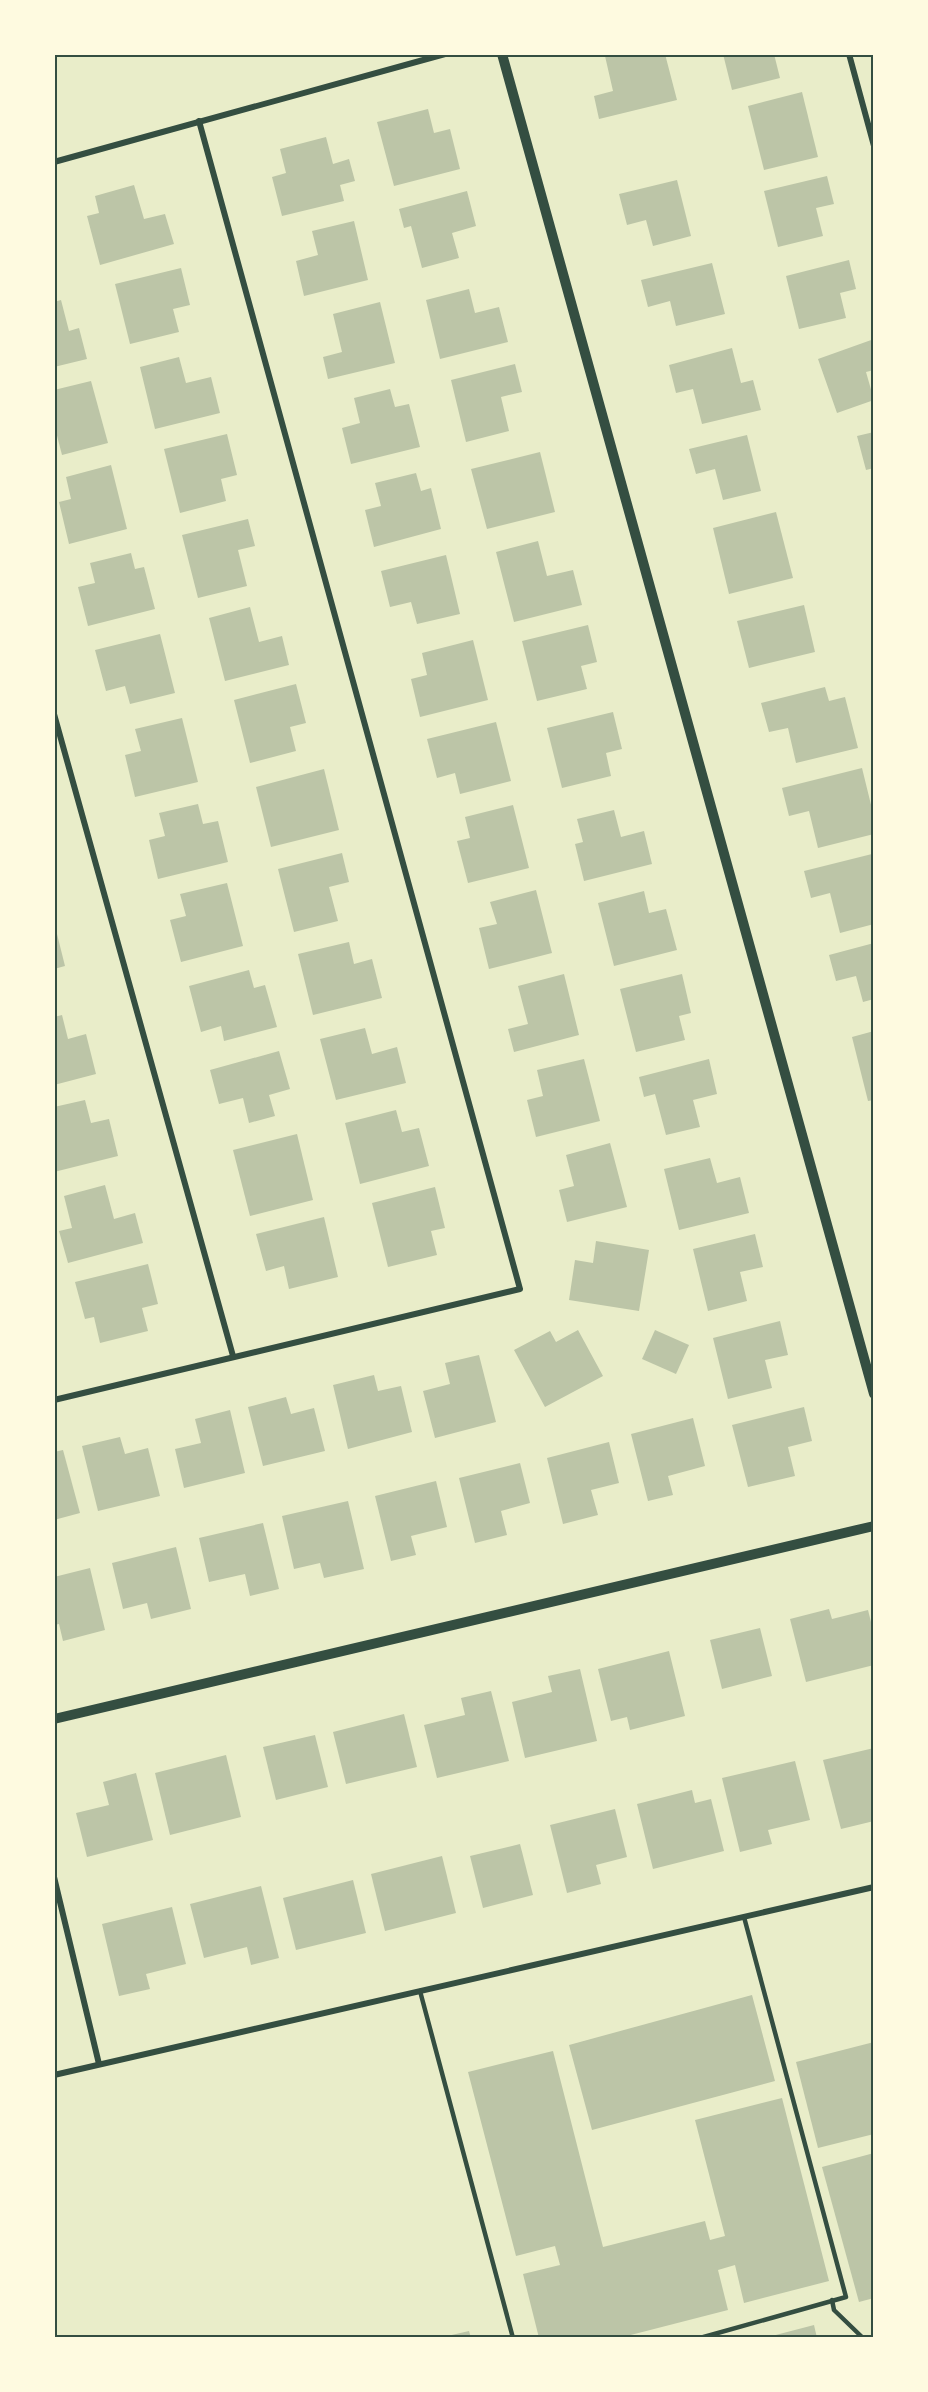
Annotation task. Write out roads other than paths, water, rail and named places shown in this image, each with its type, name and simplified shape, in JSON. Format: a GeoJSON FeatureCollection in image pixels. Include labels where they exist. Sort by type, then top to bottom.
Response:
{"type":"FeatureCollection","features":[{"type":"Feature","properties":{"kind":"street"},"geometry":{"type":"LineString","coordinates":[[54,162],[445,54]]}},
{"type":"Feature","properties":{"kind":"street"},"geometry":{"type":"LineString","coordinates":[[502,54],[874,1394]]}},
{"type":"Feature","properties":{"kind":"street"},"geometry":{"type":"LineString","coordinates":[[849,54],[874,146]]}},
{"type":"Feature","properties":{"kind":"street"},"geometry":{"type":"LineString","coordinates":[[54,1400],[519,1289],[199,121]]}},
{"type":"Feature","properties":{"kind":"street"},"geometry":{"type":"LineString","coordinates":[[54,714],[233,1356]]}},
{"type":"Feature","properties":{"kind":"street"},"geometry":{"type":"LineString","coordinates":[[54,1719],[874,1526]]}},
{"type":"Feature","properties":{"kind":"street"},"geometry":{"type":"LineString","coordinates":[[54,1877],[99,2064]]}},
{"type":"Feature","properties":{"kind":"street"},"geometry":{"type":"LineString","coordinates":[[54,2075],[874,1887]]}},
{"type":"Feature","properties":{"kind":"lane"},"geometry":{"type":"LineString","coordinates":[[700,2338],[846,2296],[744,1917]]}},
{"type":"Feature","properties":{"kind":"lane"},"geometry":{"type":"LineString","coordinates":[[420,1991],[513,2338]]}},
{"type":"Feature","properties":{"kind":"lane"},"geometry":{"type":"LineString","coordinates":[[832,2300],[834,2310],[862,2338]]}}]}
